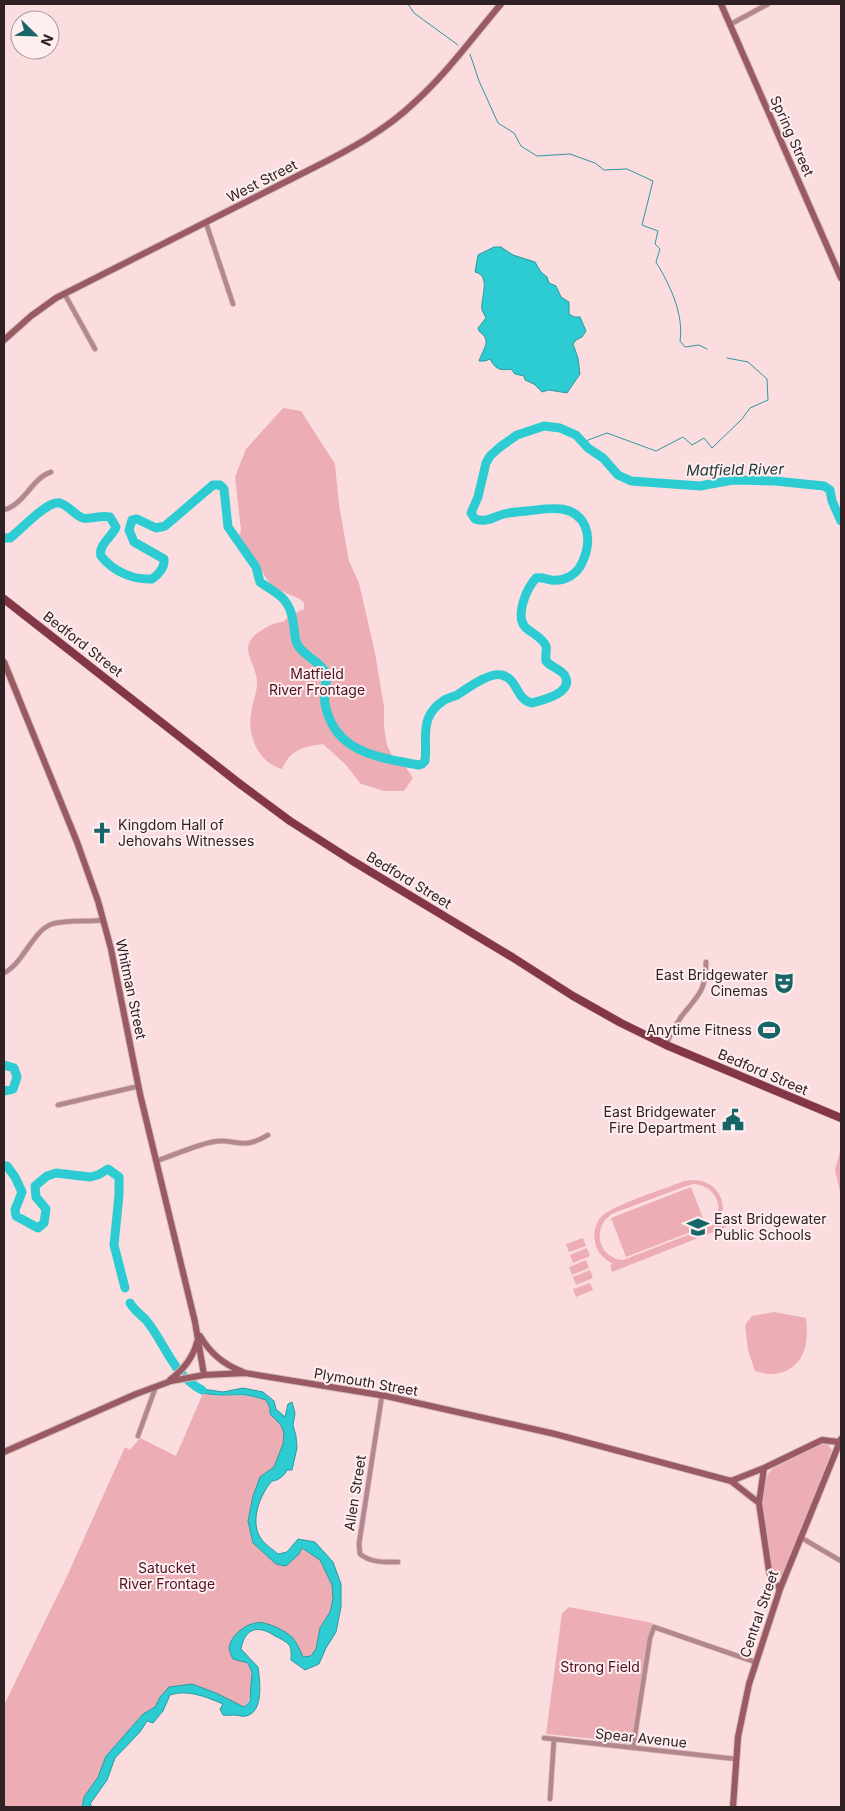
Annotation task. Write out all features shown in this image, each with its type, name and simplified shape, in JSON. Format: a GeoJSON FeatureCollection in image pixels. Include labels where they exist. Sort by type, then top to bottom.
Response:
{"type":"FeatureCollection","features":[{"type":"Feature","properties":{"kind":"main road","name":"West Street"},"geometry":{"type":"LineString","coordinates":[[4,340],[35,312],[64,293],[335,157],[388,123],[422,95],[460,54],[500,4]]}},
{"type":"Feature","properties":{"kind":"main road","name":"Spring Street"},"geometry":{"type":"LineString","coordinates":[[721,4],[841,278]]}},
{"type":"Feature","properties":{"kind":"main road","name":"Bedford Street"},"geometry":{"type":"LineString","coordinates":[[4,598],[229,776],[300,827],[583,1002],[621,1023],[666,1045],[841,1118]]}},
{"type":"Feature","properties":{"kind":"main road","name":"Whitman Street"},"geometry":{"type":"LineString","coordinates":[[4,662],[82,855],[103,920],[156,1161],[198,1333],[201,1376]]}},
{"type":"Feature","properties":{"kind":"main road"},"geometry":{"type":"LineString","coordinates":[[180,1376],[194,1352],[198,1333]]}},
{"type":"Feature","properties":{"kind":"main road"},"geometry":{"type":"LineString","coordinates":[[198,1333],[218,1359],[234,1369],[245,1373]]}},
{"type":"Feature","properties":{"kind":"main road","name":"Plymouth Street"},"geometry":{"type":"LineString","coordinates":[[4,1452],[180,1376],[245,1373],[382,1395],[555,1434],[731,1482],[759,1503]]}},
{"type":"Feature","properties":{"kind":"main road"},"geometry":{"type":"LineString","coordinates":[[731,1482],[822,1440],[840,1440]]}},
{"type":"Feature","properties":{"kind":"main road","name":"Central Street"},"geometry":{"type":"LineString","coordinates":[[733,1807],[736,1759],[743,1710],[755,1662],[780,1589],[840,1440]]}},
{"type":"Feature","properties":{"kind":"main road"},"geometry":{"type":"LineString","coordinates":[[764,1468],[759,1503],[768,1571],[771,1579],[780,1589]]}},
{"type":"Feature","properties":{"kind":"street"},"geometry":{"type":"LineString","coordinates":[[731,24],[768,4]]}},
{"type":"Feature","properties":{"kind":"street"},"geometry":{"type":"LineString","coordinates":[[206,223],[233,304]]}},
{"type":"Feature","properties":{"kind":"street"},"geometry":{"type":"LineString","coordinates":[[64,293],[95,349]]}},
{"type":"Feature","properties":{"kind":"street"},"geometry":{"type":"LineString","coordinates":[[4,510],[14,505],[32,488],[42,475],[51,472]]}},
{"type":"Feature","properties":{"kind":"street"},"geometry":{"type":"LineString","coordinates":[[4,973],[14,965],[38,935],[48,926],[56,923],[103,920]]}},
{"type":"Feature","properties":{"kind":"street"},"geometry":{"type":"LineString","coordinates":[[666,1045],[676,1024],[698,998],[703,988],[706,976],[706,962]]}},
{"type":"Feature","properties":{"kind":"street"},"geometry":{"type":"LineString","coordinates":[[58,1105],[139,1086]]}},
{"type":"Feature","properties":{"kind":"street"},"geometry":{"type":"LineString","coordinates":[[156,1161],[213,1142],[247,1144],[258,1141],[268,1135]]}},
{"type":"Feature","properties":{"kind":"street"},"geometry":{"type":"LineString","coordinates":[[138,1436],[156,1386]]}},
{"type":"Feature","properties":{"kind":"street","name":"Allen Street"},"geometry":{"type":"LineString","coordinates":[[382,1395],[359,1544],[360,1554],[364,1557],[375,1561],[398,1562]]}},
{"type":"Feature","properties":{"kind":"street"},"geometry":{"type":"LineString","coordinates":[[800,1537],[841,1561]]}},
{"type":"Feature","properties":{"kind":"street"},"geometry":{"type":"LineString","coordinates":[[633,1748],[650,1638],[654,1628],[755,1662]]}},
{"type":"Feature","properties":{"kind":"street","name":"Spear Avenue"},"geometry":{"type":"LineString","coordinates":[[544,1738],[736,1759]]}},
{"type":"Feature","properties":{"kind":"street"},"geometry":{"type":"LineString","coordinates":[[550,1799],[554,1740]]}},
{"type":"Feature","properties":{"kind":"green space","name":"Matfield River Frontage"},"geometry":{"type":"Polygon","coordinates":[[[283,408],[301,411],[335,464],[339,505],[349,561],[359,583],[375,653],[384,707],[384,727],[387,745],[391,754],[405,766],[413,778],[404,791],[384,791],[361,784],[345,764],[323,744],[298,750],[289,757],[282,769],[274,766],[261,755],[253,739],[250,722],[257,680],[248,647],[254,636],[304,609],[304,603],[300,599],[272,587],[239,535],[241,530],[235,477],[246,449],[283,408]]]}},
{"type":"Feature","properties":{"kind":"green space"},"geometry":{"type":"Polygon","coordinates":[[[841,1147],[841,1196],[835,1170],[841,1147]]]}},
{"type":"Feature","properties":{"kind":"green space"},"geometry":{"type":"Polygon","coordinates":[[[684,1181],[701,1181],[714,1188],[721,1199],[723,1207],[720,1222],[724,1221],[726,1227],[612,1272],[610,1265],[613,1264],[601,1255],[594,1238],[600,1218],[617,1207],[684,1181]],[[694,1184],[686,1186],[614,1213],[607,1218],[602,1225],[600,1240],[607,1254],[623,1260],[711,1226],[716,1220],[718,1213],[717,1200],[708,1189],[694,1184]]]}},
{"type":"Feature","properties":{"kind":"green space"},"geometry":{"type":"Polygon","coordinates":[[[691,1187],[706,1226],[626,1257],[611,1218],[691,1187]]]}},
{"type":"Feature","properties":{"kind":"green space"},"geometry":{"type":"Polygon","coordinates":[[[583,1238],[586,1246],[569,1252],[566,1244],[583,1238]]]}},
{"type":"Feature","properties":{"kind":"green space"},"geometry":{"type":"Polygon","coordinates":[[[587,1248],[590,1256],[573,1263],[570,1255],[587,1248]]]}},
{"type":"Feature","properties":{"kind":"green space"},"geometry":{"type":"Polygon","coordinates":[[[586,1260],[589,1268],[572,1275],[569,1267],[586,1260]]]}},
{"type":"Feature","properties":{"kind":"green space"},"geometry":{"type":"Polygon","coordinates":[[[590,1270],[593,1278],[576,1285],[573,1277],[590,1270]]]}},
{"type":"Feature","properties":{"kind":"green space"},"geometry":{"type":"Polygon","coordinates":[[[590,1283],[593,1290],[576,1297],[573,1289],[590,1283]]]}},
{"type":"Feature","properties":{"kind":"green space"},"geometry":{"type":"Polygon","coordinates":[[[774,1312],[806,1318],[807,1333],[803,1355],[799,1361],[786,1371],[769,1374],[755,1371],[748,1350],[745,1325],[752,1316],[774,1312]]]}},
{"type":"Feature","properties":{"kind":"green space","name":"Satucket River Frontage"},"geometry":{"type":"Polygon","coordinates":[[[203,1393],[216,1396],[248,1396],[266,1400],[271,1408],[270,1414],[281,1425],[284,1433],[283,1444],[274,1467],[260,1477],[253,1496],[248,1521],[253,1543],[276,1564],[301,1548],[320,1560],[332,1585],[333,1599],[330,1612],[320,1628],[316,1649],[311,1656],[303,1657],[297,1643],[273,1626],[263,1622],[253,1623],[236,1636],[230,1645],[230,1651],[245,1661],[251,1669],[251,1693],[245,1707],[192,1684],[160,1697],[155,1707],[143,1714],[106,1755],[98,1777],[84,1797],[82,1807],[4,1807],[4,1705],[68,1574],[125,1447],[130,1450],[140,1438],[176,1456],[203,1393]]]}},
{"type":"Feature","properties":{"kind":"green space"},"geometry":{"type":"Polygon","coordinates":[[[826,1442],[832,1450],[783,1575],[775,1577],[772,1575],[764,1520],[763,1504],[766,1478],[775,1467],[826,1442]]]}},
{"type":"Feature","properties":{"kind":"green space","name":"Strong Field"},"geometry":{"type":"Polygon","coordinates":[[[569,1607],[653,1623],[633,1745],[546,1734],[562,1613],[569,1607]]]}},
{"type":"Feature","properties":{"kind":"water"},"geometry":{"type":"Polygon","coordinates":[[[494,247],[501,247],[513,255],[535,262],[541,272],[547,277],[549,283],[556,286],[561,297],[569,302],[569,314],[574,317],[580,317],[586,331],[573,344],[578,358],[580,374],[567,393],[549,390],[542,392],[534,384],[525,380],[524,376],[515,374],[511,369],[504,370],[498,368],[490,359],[479,361],[486,341],[478,328],[486,318],[482,310],[483,278],[475,272],[478,255],[494,247]]]}},
{"type":"Feature","properties":{"kind":"water"},"geometry":{"type":"Polygon","coordinates":[[[195,1384],[203,1389],[223,1392],[243,1388],[263,1392],[274,1401],[276,1409],[285,1417],[288,1404],[292,1402],[295,1413],[293,1425],[297,1448],[292,1470],[287,1470],[285,1474],[272,1481],[268,1486],[260,1500],[256,1516],[257,1531],[264,1542],[278,1554],[287,1552],[298,1539],[315,1542],[333,1562],[341,1584],[341,1607],[336,1632],[319,1664],[305,1670],[291,1660],[291,1648],[284,1641],[264,1630],[258,1629],[249,1632],[241,1649],[258,1667],[260,1695],[256,1709],[244,1716],[223,1715],[220,1709],[223,1704],[210,1699],[190,1693],[170,1695],[163,1711],[153,1723],[147,1721],[140,1732],[115,1758],[107,1780],[90,1804],[93,1807],[82,1807],[84,1797],[98,1777],[106,1756],[143,1714],[155,1707],[160,1697],[169,1687],[192,1684],[245,1707],[250,1701],[252,1672],[248,1663],[233,1659],[229,1648],[239,1631],[254,1623],[271,1625],[292,1637],[303,1657],[311,1656],[316,1649],[320,1628],[330,1612],[333,1599],[332,1585],[320,1560],[302,1548],[299,1554],[286,1566],[276,1564],[253,1543],[248,1521],[253,1496],[260,1477],[274,1467],[283,1444],[284,1433],[281,1425],[270,1414],[270,1408],[266,1400],[246,1395],[209,1394],[188,1385],[195,1384]]]}},
{"type":"Feature","properties":{"kind":"waterway"},"geometry":{"type":"LineString","coordinates":[[408,4],[414,13],[458,45]]}},
{"type":"Feature","properties":{"kind":"waterway"},"geometry":{"type":"LineString","coordinates":[[470,54],[479,81],[498,123],[514,133],[521,146],[537,156],[570,154],[595,163],[604,170],[627,169],[653,181],[642,225],[658,231],[655,244],[660,249],[656,262],[675,300],[680,320],[680,341],[685,347],[699,345],[707,349]]}},
{"type":"Feature","properties":{"kind":"waterway"},"geometry":{"type":"LineString","coordinates":[[583,442],[607,433],[656,451],[683,437],[692,445],[704,438],[712,448],[742,419],[750,408],[768,400],[767,379],[748,362],[727,358]]}},
{"type":"Feature","properties":{"kind":"waterway","name":"Matfield River"},"geometry":{"type":"LineString","coordinates":[[4,538],[10,538],[48,506],[60,503],[83,518],[110,517],[116,527],[103,545],[101,556],[111,566],[124,574],[137,578],[152,579],[161,570],[164,565],[164,559],[134,542],[129,530],[132,520],[137,519],[156,528],[165,526],[213,485],[220,485],[224,489],[228,527],[256,567],[260,582],[282,597],[289,607],[297,644],[303,652],[324,670],[326,678],[325,704],[335,728],[350,744],[372,755],[419,765],[425,761],[428,719],[434,708],[445,700],[485,678],[497,675],[507,677],[523,698],[532,703],[556,695],[565,687],[567,682],[564,674],[546,661],[545,643],[526,628],[521,617],[523,602],[536,578],[561,580],[574,574],[580,567],[588,544],[585,526],[574,513],[559,509],[509,513],[483,520],[475,519],[471,513],[478,497],[486,463],[490,456],[517,435],[544,426],[560,428],[576,435],[588,448],[603,458],[618,475],[631,481],[700,486],[733,480],[775,481],[824,486],[830,490],[832,501],[841,521]]}},
{"type":"Feature","properties":{"kind":"waterway"},"geometry":{"type":"LineString","coordinates":[[4,1065],[14,1068],[17,1077],[13,1089],[4,1091]]}},
{"type":"Feature","properties":{"kind":"waterway"},"geometry":{"type":"LineString","coordinates":[[4,1166],[7,1166],[15,1177],[22,1192],[15,1210],[16,1216],[38,1228],[44,1223],[46,1209],[36,1197],[35,1186],[47,1176],[56,1173],[90,1177],[108,1169],[119,1177],[114,1245],[125,1288]]}},
{"type":"Feature","properties":{"kind":"waterway"},"geometry":{"type":"LineString","coordinates":[[130,1303],[153,1329],[170,1358],[184,1376],[202,1390]]}},
{"type":"Feature","properties":{"kind":"place","name":"Kingdom Hall of Jehovahs Witnesses"},"geometry":{"type":"Point","coordinates":[102,833]}},
{"type":"Feature","properties":{"kind":"place","name":"East Bridgewater Cinemas"},"geometry":{"type":"Point","coordinates":[784,983]}},
{"type":"Feature","properties":{"kind":"place","name":"Anytime Fitness"},"geometry":{"type":"Point","coordinates":[769,1030]}},
{"type":"Feature","properties":{"kind":"place","name":"East Bridgewater Fire Department"},"geometry":{"type":"Point","coordinates":[733,1120]}},
{"type":"Feature","properties":{"kind":"place","name":"East Bridgewater Public Schools"},"geometry":{"type":"Point","coordinates":[698,1227]}}]}
